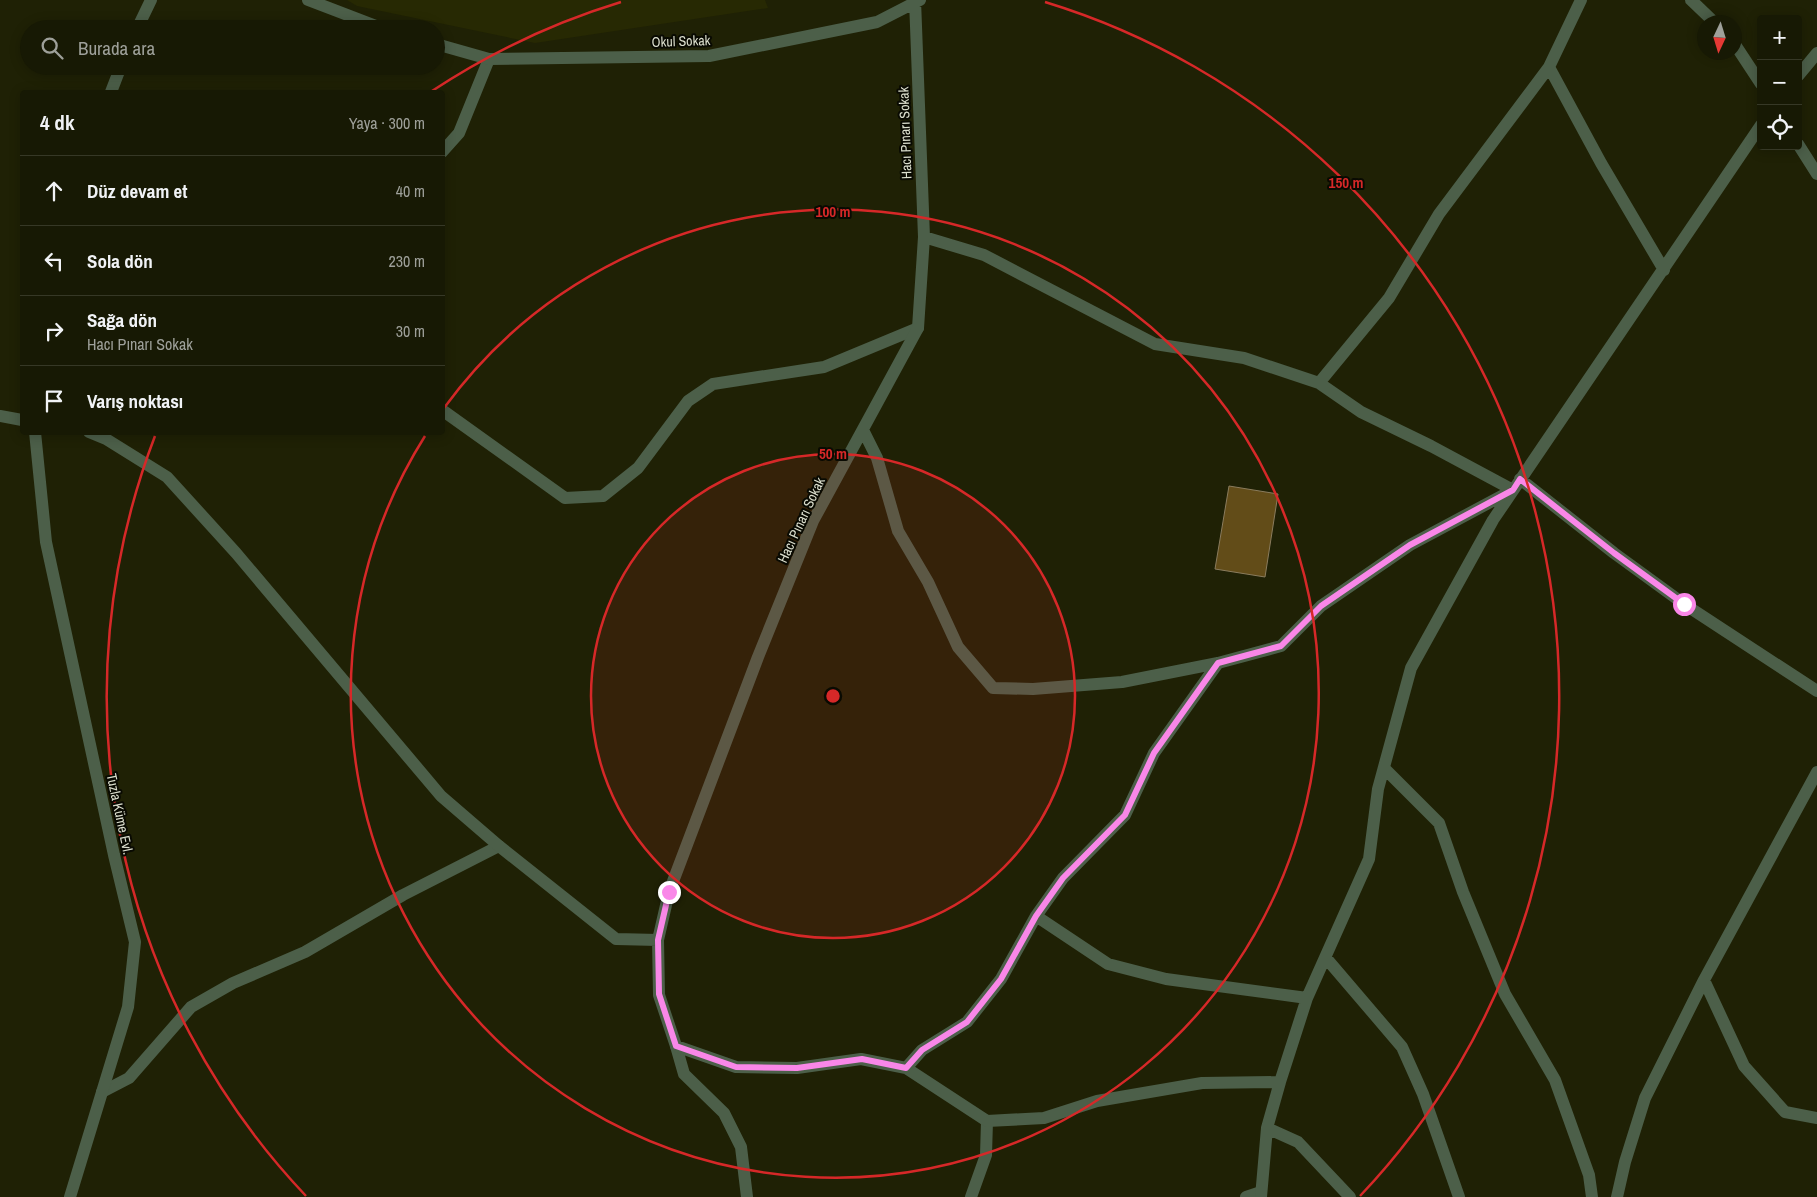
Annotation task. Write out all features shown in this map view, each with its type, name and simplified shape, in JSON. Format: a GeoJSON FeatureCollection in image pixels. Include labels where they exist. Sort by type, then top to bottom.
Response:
{"type":"FeatureCollection","features":[{"type":"Feature","properties":{"kind":"street"},"geometry":{"type":"LineString","coordinates":[[141,20],[151,0]]}},
{"type":"Feature","properties":{"kind":"street"},"geometry":{"type":"LineString","coordinates":[[308,0],[360,20]]}},
{"type":"Feature","properties":{"kind":"street"},"geometry":{"type":"LineString","coordinates":[[1319,383],[1389,298],[1439,214],[1550,68],[1581,0]]}},
{"type":"Feature","properties":{"kind":"street"},"geometry":{"type":"LineString","coordinates":[[1691,0],[1707,15]]}},
{"type":"Feature","properties":{"kind":"street","name":"Okul Sokak"},"geometry":{"type":"LineString","coordinates":[[445,47],[489,59],[709,56],[877,22],[917,1]]}},
{"type":"Feature","properties":{"kind":"street","name":"Hacı Pınarı Sokak"},"geometry":{"type":"LineString","coordinates":[[747,1197],[741,1147],[724,1113],[684,1074],[659,994],[658,940],[669,892],[762,648],[813,522],[918,328],[924,237],[917,1]]}},
{"type":"Feature","properties":{"kind":"street"},"geometry":{"type":"LineString","coordinates":[[1802,71],[1817,53]]}},
{"type":"Feature","properties":{"kind":"street"},"geometry":{"type":"LineString","coordinates":[[1742,55],[1757,78]]}},
{"type":"Feature","properties":{"kind":"street"},"geometry":{"type":"LineString","coordinates":[[445,149],[459,134],[489,59]]}},
{"type":"Feature","properties":{"kind":"street"},"geometry":{"type":"LineString","coordinates":[[1550,68],[1601,163],[1664,270]]}},
{"type":"Feature","properties":{"kind":"street"},"geometry":{"type":"LineString","coordinates":[[112,90],[118,75]]}},
{"type":"Feature","properties":{"kind":"street"},"geometry":{"type":"LineString","coordinates":[[1246,1197],[1261,1195],[1267,1128],[1307,998],[1369,859],[1378,789],[1411,668],[1493,520],[1757,131]]}},
{"type":"Feature","properties":{"kind":"street"},"geometry":{"type":"LineString","coordinates":[[1802,150],[1817,174]]}},
{"type":"Feature","properties":{"kind":"street"},"geometry":{"type":"LineString","coordinates":[[924,237],[984,255],[1155,344],[1244,358],[1319,383],[1362,412],[1431,446],[1517,484],[1684,604],[1817,692]]}},
{"type":"Feature","properties":{"kind":"street"},"geometry":{"type":"LineString","coordinates":[[445,412],[566,498],[603,496],[638,468],[688,401],[713,384],[824,367],[918,328]]}},
{"type":"Feature","properties":{"kind":"street"},"geometry":{"type":"LineString","coordinates":[[0,416],[20,420]]}},
{"type":"Feature","properties":{"kind":"street"},"geometry":{"type":"LineString","coordinates":[[863,430],[877,458],[898,531],[928,582],[958,647],[993,688],[1033,689],[1122,682],[1218,663],[1281,646],[1321,606],[1410,545],[1517,484]]}},
{"type":"Feature","properties":{"kind":"street","name":"Tuzla Küme Evl."},"geometry":{"type":"LineString","coordinates":[[35,435],[46,542],[135,942],[128,1007],[70,1197]]}},
{"type":"Feature","properties":{"kind":"street"},"geometry":{"type":"LineString","coordinates":[[96,435],[106,439],[166,477],[236,553],[441,796],[499,846],[616,939],[658,940]]}},
{"type":"Feature","properties":{"kind":"street"},"geometry":{"type":"LineString","coordinates":[[906,1068],[922,1050],[967,1022],[1001,979],[1036,916],[1063,878],[1125,815],[1154,753],[1218,663]]}},
{"type":"Feature","properties":{"kind":"street"},"geometry":{"type":"LineString","coordinates":[[1384,768],[1439,823],[1463,892],[1505,994],[1555,1080],[1589,1175],[1592,1197]]}},
{"type":"Feature","properties":{"kind":"street"},"geometry":{"type":"LineString","coordinates":[[1617,1197],[1625,1162],[1646,1098],[1704,980],[1817,772]]}},
{"type":"Feature","properties":{"kind":"street"},"geometry":{"type":"LineString","coordinates":[[102,1092],[129,1078],[191,1007],[233,983],[305,952],[403,895],[499,846]]}},
{"type":"Feature","properties":{"kind":"street"},"geometry":{"type":"LineString","coordinates":[[1036,916],[1108,964],[1166,979],[1307,998]]}},
{"type":"Feature","properties":{"kind":"street"},"geometry":{"type":"LineString","coordinates":[[1326,958],[1402,1047],[1423,1094],[1459,1197]]}},
{"type":"Feature","properties":{"kind":"street"},"geometry":{"type":"LineString","coordinates":[[1704,980],[1744,1066],[1785,1112],[1817,1118]]}},
{"type":"Feature","properties":{"kind":"street"},"geometry":{"type":"LineString","coordinates":[[676,1046],[736,1067],[797,1068],[862,1059],[906,1068],[987,1122],[1044,1118],[1097,1101],[1202,1083],[1280,1082]]}},
{"type":"Feature","properties":{"kind":"street"},"geometry":{"type":"LineString","coordinates":[[971,1197],[986,1155],[987,1122]]}},
{"type":"Feature","properties":{"kind":"street"},"geometry":{"type":"LineString","coordinates":[[1267,1128],[1298,1142],[1350,1197]]}},
{"type":"Feature","properties":{"kind":"shaded area"},"geometry":{"type":"Polygon","coordinates":[[[347,0],[765,0],[768,8],[535,43],[445,24],[445,20],[424,20],[357,6],[347,0]]]}},
{"type":"Feature","properties":{"kind":"building"},"geometry":{"type":"Polygon","coordinates":[[[1229,486],[1278,494],[1265,577],[1215,569],[1229,486]]]}},
{"type":"Feature","properties":{"kind":"route"},"geometry":{"type":"LineString","coordinates":[[669,892],[658,940],[659,994],[676,1046],[736,1067],[797,1068],[862,1059],[906,1068],[922,1050],[967,1022],[1001,979],[1036,916],[1063,878],[1125,815],[1154,753],[1218,663],[1281,646],[1321,606],[1410,545],[1513,490],[1520,479],[1614,553],[1684,604]]}}]}
